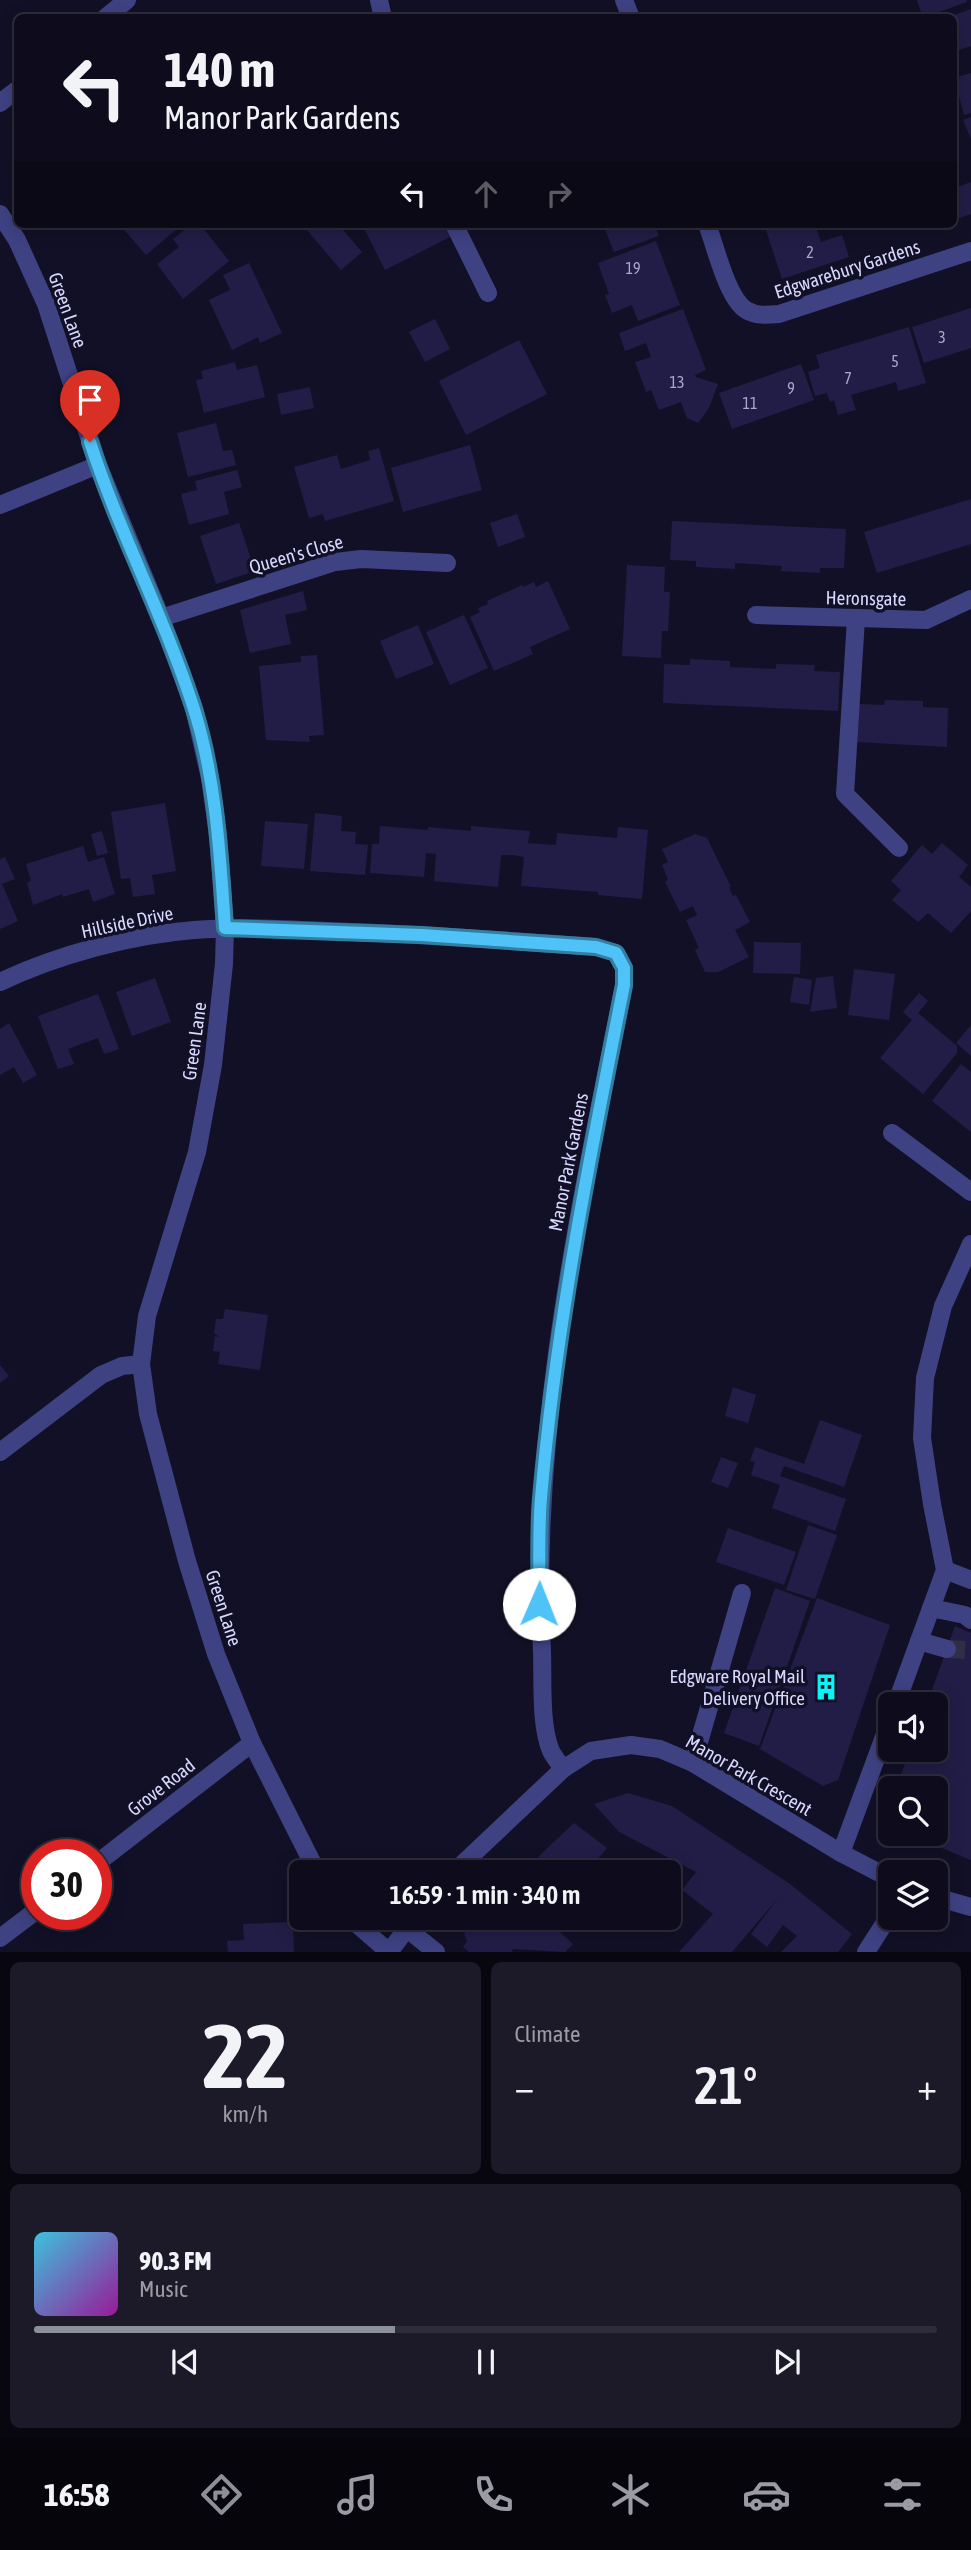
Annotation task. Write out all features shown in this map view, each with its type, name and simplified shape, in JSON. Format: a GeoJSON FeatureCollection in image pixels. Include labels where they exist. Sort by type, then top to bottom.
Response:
{"type":"FeatureCollection","features":[{"type":"Feature","properties":{"kind":"street"},"geometry":{"type":"LineString","coordinates":[[110,14],[127,0]]}},
{"type":"Feature","properties":{"kind":"street"},"geometry":{"type":"LineString","coordinates":[[0,103],[14,92]]}},
{"type":"Feature","properties":{"kind":"street","name":"Green Lane"},"geometry":{"type":"LineString","coordinates":[[0,214],[17,240],[46,304],[98,465],[161,618],[194,708],[209,778],[218,835],[225,928],[224,964],[214,1055],[197,1153],[148,1316],[141,1364],[148,1414],[187,1561],[216,1654],[252,1743],[311,1860]]}},
{"type":"Feature","properties":{"kind":"street"},"geometry":{"type":"LineString","coordinates":[[456,228],[488,293]]}},
{"type":"Feature","properties":{"kind":"street","name":"Edgwarebury Gardens"},"geometry":{"type":"LineString","coordinates":[[708,228],[734,297],[746,309],[762,316],[779,314],[971,251]]}},
{"type":"Feature","properties":{"kind":"street"},"geometry":{"type":"LineString","coordinates":[[0,505],[98,465]]}},
{"type":"Feature","properties":{"kind":"street","name":"Queen's Close"},"geometry":{"type":"LineString","coordinates":[[161,618],[335,562],[361,559],[447,563]]}},
{"type":"Feature","properties":{"kind":"street","name":"Heronsgate"},"geometry":{"type":"LineString","coordinates":[[756,615],[926,620],[971,599]]}},
{"type":"Feature","properties":{"kind":"street"},"geometry":{"type":"LineString","coordinates":[[856,620],[845,794],[899,848]]}},
{"type":"Feature","properties":{"kind":"street","name":"Hillside Drive"},"geometry":{"type":"LineString","coordinates":[[0,982],[103,945],[190,930],[225,928]]}},
{"type":"Feature","properties":{"kind":"street","name":"Manor Park Gardens"},"geometry":{"type":"LineString","coordinates":[[225,928],[408,934],[596,947],[616,953],[624,968],[624,985],[574,1242],[555,1372],[541,1500],[539,1604],[545,1716],[551,1751],[563,1769]]}},
{"type":"Feature","properties":{"kind":"street"},"geometry":{"type":"LineString","coordinates":[[892,1133],[971,1192]]}},
{"type":"Feature","properties":{"kind":"street"},"geometry":{"type":"LineString","coordinates":[[900,1692],[945,1570],[922,1438],[925,1378],[943,1306],[971,1244]]}},
{"type":"Feature","properties":{"kind":"street"},"geometry":{"type":"LineString","coordinates":[[0,1452],[101,1375],[121,1366],[141,1364]]}},
{"type":"Feature","properties":{"kind":"street"},"geometry":{"type":"LineString","coordinates":[[945,1570],[971,1580]]}},
{"type":"Feature","properties":{"kind":"street"},"geometry":{"type":"LineString","coordinates":[[693,1763],[742,1593]]}},
{"type":"Feature","properties":{"kind":"street"},"geometry":{"type":"LineString","coordinates":[[931,1608],[965,1615],[971,1620]]}},
{"type":"Feature","properties":{"kind":"street"},"geometry":{"type":"LineString","coordinates":[[919,1641],[947,1649]]}},
{"type":"Feature","properties":{"kind":"street","name":"Grove Road"},"geometry":{"type":"LineString","coordinates":[[112,1852],[252,1743]]}},
{"type":"Feature","properties":{"kind":"street","name":"Manor Park Crescent"},"geometry":{"type":"LineString","coordinates":[[467,1860],[563,1769],[591,1752],[631,1745],[660,1749],[693,1763],[878,1873]]}},
{"type":"Feature","properties":{"kind":"street"},"geometry":{"type":"LineString","coordinates":[[841,1853],[878,1753]]}},
{"type":"Feature","properties":{"kind":"street"},"geometry":{"type":"LineString","coordinates":[[948,1900],[971,1907]]}},
{"type":"Feature","properties":{"kind":"street"},"geometry":{"type":"LineString","coordinates":[[0,1938],[21,1922]]}},
{"type":"Feature","properties":{"kind":"street"},"geometry":{"type":"LineString","coordinates":[[364,1930],[389,1951],[405,1930]]}},
{"type":"Feature","properties":{"kind":"street"},"geometry":{"type":"LineString","coordinates":[[416,1930],[436,1951]]}},
{"type":"Feature","properties":{"kind":"street"},"geometry":{"type":"LineString","coordinates":[[866,1951],[880,1930]]}},
{"type":"Feature","properties":{"kind":"building"},"geometry":{"type":"Polygon","coordinates":[[[917,0],[967,2],[934,14],[922,14],[917,0]]]}},
{"type":"Feature","properties":{"kind":"building"},"geometry":{"type":"Polygon","coordinates":[[[971,9],[971,46],[957,51],[957,14],[971,9]]]}},
{"type":"Feature","properties":{"kind":"building"},"geometry":{"type":"Polygon","coordinates":[[[971,73],[971,113],[964,115],[957,89],[957,77],[971,73]]]}},
{"type":"Feature","properties":{"kind":"building"},"geometry":{"type":"Polygon","coordinates":[[[971,117],[971,139],[963,120],[971,117]]]}},
{"type":"Feature","properties":{"kind":"building"},"geometry":{"type":"Polygon","coordinates":[[[971,182],[971,214],[957,219],[957,187],[971,182]]]}},
{"type":"Feature","properties":{"kind":"building"},"geometry":{"type":"Polygon","coordinates":[[[122,228],[178,228],[146,255],[122,228]]]}},
{"type":"Feature","properties":{"kind":"building"},"geometry":{"type":"Polygon","coordinates":[[[187,228],[203,228],[229,261],[183,299],[157,264],[179,247],[173,239],[187,228]]]}},
{"type":"Feature","properties":{"kind":"building"},"geometry":{"type":"Polygon","coordinates":[[[341,228],[362,252],[341,270],[306,229],[341,228]]]}},
{"type":"Feature","properties":{"kind":"building"},"geometry":{"type":"Polygon","coordinates":[[[364,228],[448,228],[452,236],[385,270],[364,228]]]}},
{"type":"Feature","properties":{"kind":"building"},"geometry":{"type":"Polygon","coordinates":[[[605,228],[656,228],[659,236],[614,252],[605,228]]]}},
{"type":"Feature","properties":{"kind":"building"},"geometry":{"type":"Polygon","coordinates":[[[765,228],[816,228],[821,242],[842,235],[849,257],[782,279],[765,228]]]}},
{"type":"Feature","properties":{"kind":"building"},"geometry":{"type":"Polygon","coordinates":[[[656,241],[680,305],[638,321],[632,305],[612,313],[605,295],[609,294],[598,263],[656,241]]]}},
{"type":"Feature","properties":{"kind":"building"},"geometry":{"type":"Polygon","coordinates":[[[249,263],[282,333],[260,343],[258,337],[232,350],[209,300],[230,290],[223,275],[249,263]]]}},
{"type":"Feature","properties":{"kind":"building"},"geometry":{"type":"Polygon","coordinates":[[[971,308],[971,348],[924,363],[912,327],[971,308]]]}},
{"type":"Feature","properties":{"kind":"building"},"geometry":{"type":"Polygon","coordinates":[[[683,309],[706,370],[695,375],[718,384],[709,408],[698,423],[687,418],[681,402],[659,410],[651,390],[646,392],[635,362],[651,357],[646,343],[625,351],[619,333],[683,309]]]}},
{"type":"Feature","properties":{"kind":"building"},"geometry":{"type":"Polygon","coordinates":[[[435,319],[450,349],[425,362],[409,332],[435,319]]]}},
{"type":"Feature","properties":{"kind":"building"},"geometry":{"type":"Polygon","coordinates":[[[909,327],[926,383],[898,391],[896,382],[851,395],[856,410],[838,415],[834,400],[830,402],[827,393],[815,396],[808,372],[820,368],[816,355],[909,327]]]}},
{"type":"Feature","properties":{"kind":"building"},"geometry":{"type":"Polygon","coordinates":[[[519,340],[547,394],[466,435],[439,381],[519,340]]]}},
{"type":"Feature","properties":{"kind":"building"},"geometry":{"type":"Polygon","coordinates":[[[235,362],[237,370],[257,365],[265,397],[204,413],[196,380],[203,379],[201,371],[235,362]]]}},
{"type":"Feature","properties":{"kind":"building"},"geometry":{"type":"Polygon","coordinates":[[[801,364],[814,400],[732,429],[719,393],[801,364]]]}},
{"type":"Feature","properties":{"kind":"building"},"geometry":{"type":"Polygon","coordinates":[[[310,387],[314,408],[281,415],[277,394],[310,387]]]}},
{"type":"Feature","properties":{"kind":"building"},"geometry":{"type":"Polygon","coordinates":[[[216,423],[223,451],[232,450],[236,465],[188,477],[177,433],[216,423]]]}},
{"type":"Feature","properties":{"kind":"building"},"geometry":{"type":"Polygon","coordinates":[[[470,445],[482,490],[403,512],[391,468],[470,445]]]}},
{"type":"Feature","properties":{"kind":"building"},"geometry":{"type":"Polygon","coordinates":[[[379,448],[394,501],[325,521],[323,514],[309,518],[294,467],[337,455],[341,469],[370,460],[368,451],[379,448]]]}},
{"type":"Feature","properties":{"kind":"building"},"geometry":{"type":"Polygon","coordinates":[[[237,470],[242,487],[224,492],[229,514],[189,525],[181,494],[197,490],[195,481],[237,470]]]}},
{"type":"Feature","properties":{"kind":"building"},"geometry":{"type":"Polygon","coordinates":[[[971,499],[971,544],[877,573],[864,532],[971,499]]]}},
{"type":"Feature","properties":{"kind":"building"},"geometry":{"type":"Polygon","coordinates":[[[517,514],[525,537],[498,547],[490,523],[517,514]]]}},
{"type":"Feature","properties":{"kind":"building"},"geometry":{"type":"Polygon","coordinates":[[[672,521],[846,529],[844,568],[820,568],[820,573],[781,571],[782,566],[735,563],[735,569],[696,567],[696,561],[670,560],[672,521]]]}},
{"type":"Feature","properties":{"kind":"building"},"geometry":{"type":"Polygon","coordinates":[[[239,523],[255,571],[216,584],[200,536],[239,523]]]}},
{"type":"Feature","properties":{"kind":"building"},"geometry":{"type":"Polygon","coordinates":[[[627,565],[665,567],[664,592],[670,592],[668,631],[662,631],[661,658],[622,656],[627,565]]]}},
{"type":"Feature","properties":{"kind":"building"},"geometry":{"type":"Polygon","coordinates":[[[548,581],[570,629],[530,647],[533,654],[494,671],[470,617],[480,612],[478,608],[488,604],[487,601],[522,585],[523,587],[534,582],[536,587],[548,581]]]}},
{"type":"Feature","properties":{"kind":"building"},"geometry":{"type":"Polygon","coordinates":[[[303,591],[307,610],[285,615],[291,644],[250,653],[240,610],[303,591]]]}},
{"type":"Feature","properties":{"kind":"building"},"geometry":{"type":"Polygon","coordinates":[[[464,615],[488,668],[450,685],[426,632],[464,615]]]}},
{"type":"Feature","properties":{"kind":"building"},"geometry":{"type":"Polygon","coordinates":[[[418,625],[434,664],[396,679],[380,641],[418,625]]]}},
{"type":"Feature","properties":{"kind":"building"},"geometry":{"type":"Polygon","coordinates":[[[317,655],[324,735],[309,736],[310,742],[266,740],[259,666],[301,662],[301,656],[317,655]]]}},
{"type":"Feature","properties":{"kind":"building"},"geometry":{"type":"Polygon","coordinates":[[[690,659],[730,661],[730,667],[776,669],[776,664],[815,665],[814,671],[840,672],[838,711],[663,703],[664,664],[690,665],[690,659]]]}},
{"type":"Feature","properties":{"kind":"building"},"geometry":{"type":"Polygon","coordinates":[[[885,700],[923,701],[923,707],[948,708],[947,747],[857,742],[859,704],[884,705],[885,700]]]}},
{"type":"Feature","properties":{"kind":"building"},"geometry":{"type":"Polygon","coordinates":[[[165,803],[176,871],[152,875],[155,894],[133,897],[130,878],[121,879],[111,812],[165,803]]]}},
{"type":"Feature","properties":{"kind":"building"},"geometry":{"type":"Polygon","coordinates":[[[315,813],[342,816],[341,831],[356,832],[355,844],[368,845],[365,875],[310,871],[315,813]]]}},
{"type":"Feature","properties":{"kind":"building"},"geometry":{"type":"Polygon","coordinates":[[[265,821],[308,824],[304,869],[261,866],[265,821]]]}},
{"type":"Feature","properties":{"kind":"building"},"geometry":{"type":"Polygon","coordinates":[[[380,826],[471,831],[471,826],[530,831],[528,843],[556,845],[557,833],[617,838],[618,827],[648,830],[642,899],[598,895],[598,892],[521,886],[524,857],[513,855],[501,855],[498,887],[434,881],[436,854],[426,853],[424,877],[370,873],[372,844],[379,844],[380,826]]]}},
{"type":"Feature","properties":{"kind":"building"},"geometry":{"type":"Polygon","coordinates":[[[102,831],[108,853],[97,856],[91,834],[102,831]]]}},
{"type":"Feature","properties":{"kind":"building"},"geometry":{"type":"Polygon","coordinates":[[[695,834],[707,838],[733,896],[736,895],[750,922],[735,930],[749,957],[718,972],[705,972],[695,950],[699,948],[686,920],[697,915],[693,906],[680,912],[665,882],[668,879],[662,865],[668,862],[662,849],[695,834]]]}},
{"type":"Feature","properties":{"kind":"building"},"geometry":{"type":"Polygon","coordinates":[[[942,843],[968,865],[959,877],[971,887],[971,911],[951,933],[928,913],[918,922],[892,900],[901,890],[891,881],[922,845],[932,854],[942,843]]]}},
{"type":"Feature","properties":{"kind":"building"},"geometry":{"type":"Polygon","coordinates":[[[83,846],[88,862],[104,857],[115,894],[93,902],[89,889],[63,897],[62,894],[33,905],[27,883],[31,881],[26,864],[83,846]]]}},
{"type":"Feature","properties":{"kind":"building"},"geometry":{"type":"Polygon","coordinates":[[[5,857],[15,879],[2,884],[18,921],[0,929],[0,859],[5,857]]]}},
{"type":"Feature","properties":{"kind":"building"},"geometry":{"type":"Polygon","coordinates":[[[754,942],[801,943],[800,974],[753,973],[754,942]]]}},
{"type":"Feature","properties":{"kind":"building"},"geometry":{"type":"Polygon","coordinates":[[[854,969],[895,974],[889,1020],[848,1015],[854,969]]]}},
{"type":"Feature","properties":{"kind":"building"},"geometry":{"type":"Polygon","coordinates":[[[833,976],[837,1008],[810,1012],[816,978],[833,976]]]}},
{"type":"Feature","properties":{"kind":"building"},"geometry":{"type":"Polygon","coordinates":[[[794,977],[812,980],[809,1005],[790,1002],[794,977]]]}},
{"type":"Feature","properties":{"kind":"building"},"geometry":{"type":"Polygon","coordinates":[[[155,978],[171,1022],[132,1036],[116,992],[155,978]]]}},
{"type":"Feature","properties":{"kind":"building"},"geometry":{"type":"Polygon","coordinates":[[[919,993],[928,1001],[918,1013],[957,1046],[957,1053],[923,1094],[880,1058],[912,1020],[903,1012],[919,993]]]}},
{"type":"Feature","properties":{"kind":"building"},"geometry":{"type":"Polygon","coordinates":[[[98,994],[119,1049],[104,1054],[98,1038],[68,1049],[74,1064],[58,1069],[38,1016],[98,994]]]}},
{"type":"Feature","properties":{"kind":"building"},"geometry":{"type":"Polygon","coordinates":[[[9,1023],[37,1075],[23,1083],[14,1067],[0,1075],[0,1029],[9,1023]]]}},
{"type":"Feature","properties":{"kind":"building"},"geometry":{"type":"Polygon","coordinates":[[[971,1025],[971,1056],[956,1043],[971,1025]]]}},
{"type":"Feature","properties":{"kind":"building"},"geometry":{"type":"Polygon","coordinates":[[[961,1064],[971,1072],[971,1132],[932,1101],[961,1064]]]}},
{"type":"Feature","properties":{"kind":"building"},"geometry":{"type":"Polygon","coordinates":[[[225,1309],[268,1315],[260,1370],[218,1364],[220,1352],[213,1351],[215,1336],[219,1337],[214,1333],[216,1319],[223,1319],[225,1309]]]}},
{"type":"Feature","properties":{"kind":"building"},"geometry":{"type":"Polygon","coordinates":[[[0,1365],[9,1376],[0,1383],[0,1365]]]}},
{"type":"Feature","properties":{"kind":"building"},"geometry":{"type":"Polygon","coordinates":[[[733,1387],[756,1395],[748,1423],[725,1416],[733,1387]]]}},
{"type":"Feature","properties":{"kind":"building"},"geometry":{"type":"Polygon","coordinates":[[[820,1420],[862,1435],[844,1487],[784,1466],[780,1476],[846,1499],[835,1531],[772,1508],[780,1485],[751,1475],[755,1462],[750,1461],[755,1447],[804,1464],[820,1420]]]}},
{"type":"Feature","properties":{"kind":"building"},"geometry":{"type":"Polygon","coordinates":[[[721,1457],[738,1463],[728,1488],[711,1482],[721,1457]]]}},
{"type":"Feature","properties":{"kind":"building"},"geometry":{"type":"Polygon","coordinates":[[[808,1525],[837,1535],[815,1599],[786,1590],[808,1525]]]}},
{"type":"Feature","properties":{"kind":"building"},"geometry":{"type":"Polygon","coordinates":[[[728,1528],[796,1552],[784,1585],[716,1562],[728,1528]]]}},
{"type":"Feature","properties":{"kind":"building"},"geometry":{"type":"Polygon","coordinates":[[[775,1588],[810,1601],[759,1746],[724,1733],[775,1588]]]}},
{"type":"Feature","properties":{"kind":"building","name":"Edgware Royal Mail Delivery Office"},"geometry":{"type":"Polygon","coordinates":[[[817,1598],[890,1625],[838,1780],[823,1786],[760,1749],[817,1598]]]}},
{"type":"Feature","properties":{"kind":"building"},"geometry":{"type":"Polygon","coordinates":[[[955,1626],[971,1633],[971,1860],[937,1846],[948,1846],[948,1776],[900,1776],[906,1762],[948,1762],[948,1692],[931,1692],[955,1626]]]}},
{"type":"Feature","properties":{"kind":"building"},"geometry":{"type":"Polygon","coordinates":[[[628,1793],[672,1806],[790,1884],[852,1934],[838,1952],[781,1952],[797,1936],[783,1925],[767,1947],[751,1934],[779,1897],[732,1952],[679,1952],[713,1914],[682,1890],[696,1872],[681,1864],[681,1860],[673,1860],[619,1832],[594,1804],[628,1793]]]}},
{"type":"Feature","properties":{"kind":"building"},"geometry":{"type":"Polygon","coordinates":[[[574,1823],[607,1848],[597,1860],[541,1860],[538,1857],[574,1823]]]}},
{"type":"Feature","properties":{"kind":"building"},"geometry":{"type":"Polygon","coordinates":[[[289,1922],[289,1930],[293,1930],[294,1952],[228,1952],[227,1941],[244,1940],[243,1924],[289,1922]]]}},
{"type":"Feature","properties":{"kind":"building"},"geometry":{"type":"Polygon","coordinates":[[[468,1930],[558,1930],[573,1944],[565,1952],[513,1949],[512,1952],[469,1952],[463,1947],[467,1941],[464,1934],[468,1930]]]}},
{"type":"Feature","properties":{"kind":"tunnel"},"geometry":{"type":"LineString","coordinates":[[947,1649],[967,1650],[971,1645]]}},
{"type":"Feature","properties":{"kind":"place","name":"Edgware Royal Mail Delivery Office"},"geometry":{"type":"Point","coordinates":[826,1687]}},
{"type":"Feature","properties":{"kind":"route"},"geometry":{"type":"LineString","coordinates":[[90,442],[194,708],[218,835],[225,928],[422,935],[596,947],[616,953],[624,968],[624,985],[574,1242],[555,1372],[541,1500],[539,1604]]}}]}
